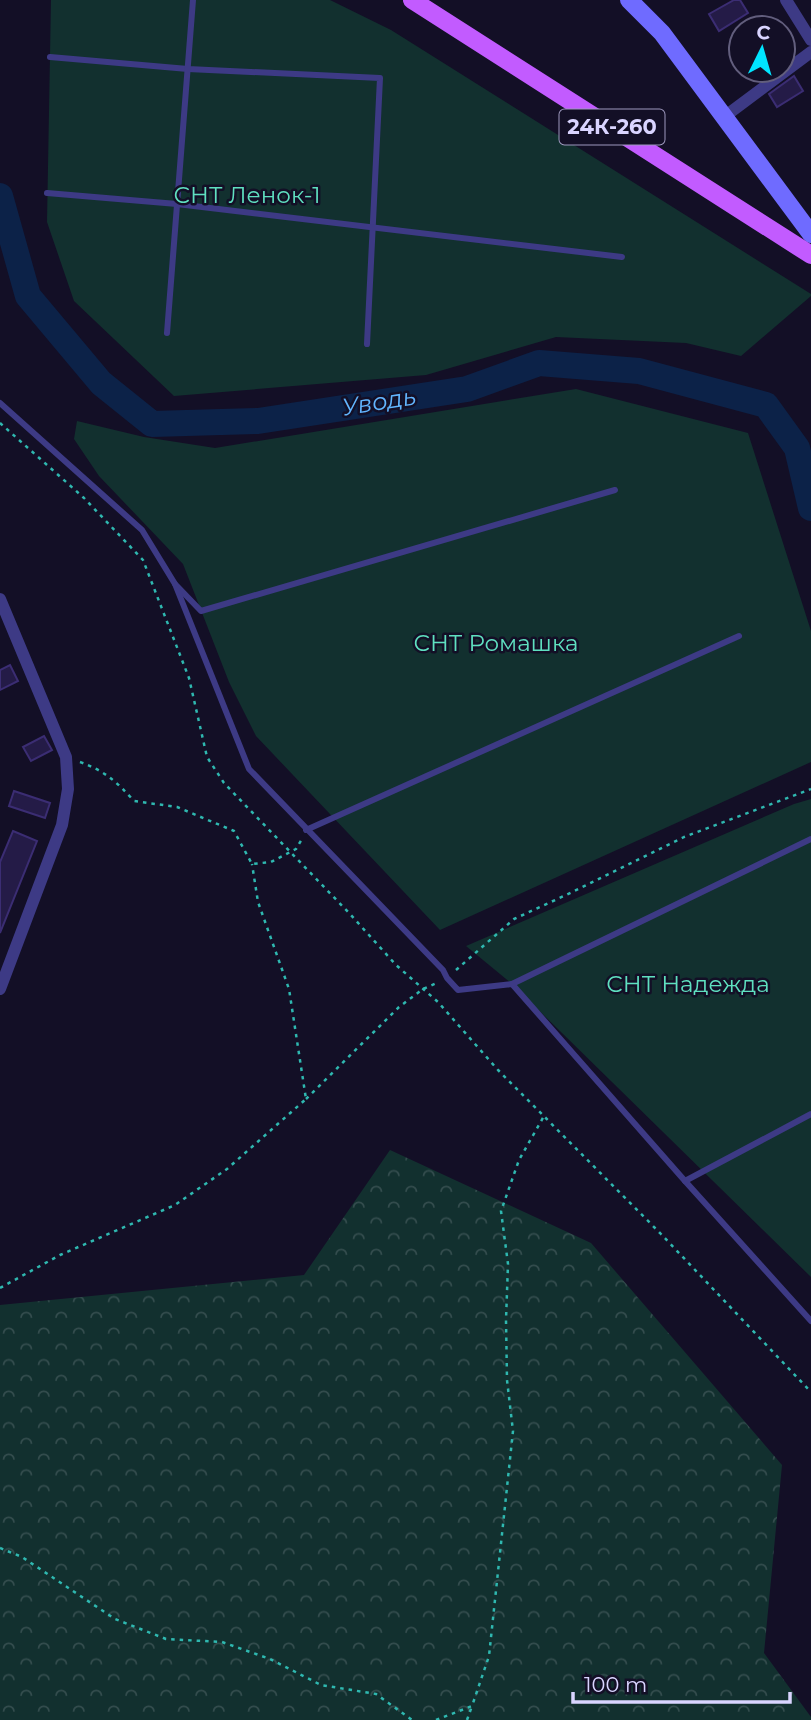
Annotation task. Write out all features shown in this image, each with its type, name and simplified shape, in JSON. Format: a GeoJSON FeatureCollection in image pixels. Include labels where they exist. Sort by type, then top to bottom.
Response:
{"type":"FeatureCollection","features":[{"type":"Feature","properties":{"kind":"main road","name":"24К-260"},"geometry":{"type":"LineString","coordinates":[[412,0],[811,254]]}},
{"type":"Feature","properties":{"kind":"street"},"geometry":{"type":"LineString","coordinates":[[629,0],[662,33],[811,234]]}},
{"type":"Feature","properties":{"kind":"street"},"geometry":{"type":"LineString","coordinates":[[786,0],[811,40]]}},
{"type":"Feature","properties":{"kind":"street"},"geometry":{"type":"LineString","coordinates":[[724,117],[811,52]]}},
{"type":"Feature","properties":{"kind":"street"},"geometry":{"type":"LineString","coordinates":[[0,599],[66,757],[68,789],[61,825],[0,989]]}},
{"type":"Feature","properties":{"kind":"lane"},"geometry":{"type":"LineString","coordinates":[[167,333],[193,0]]}},
{"type":"Feature","properties":{"kind":"lane"},"geometry":{"type":"LineString","coordinates":[[50,57],[188,69],[380,78],[367,344]]}},
{"type":"Feature","properties":{"kind":"lane"},"geometry":{"type":"LineString","coordinates":[[47,194],[177,204],[622,257]]}},
{"type":"Feature","properties":{"kind":"lane"},"geometry":{"type":"LineString","coordinates":[[0,403],[142,530],[174,584],[249,769],[443,970],[458,990],[512,984],[811,839]]}},
{"type":"Feature","properties":{"kind":"lane"},"geometry":{"type":"LineString","coordinates":[[174,584],[201,611],[615,490]]}},
{"type":"Feature","properties":{"kind":"lane"},"geometry":{"type":"LineString","coordinates":[[306,830],[739,636]]}},
{"type":"Feature","properties":{"kind":"lane"},"geometry":{"type":"LineString","coordinates":[[512,984],[811,1321]]}},
{"type":"Feature","properties":{"kind":"lane"},"geometry":{"type":"LineString","coordinates":[[685,1181],[811,1114]]}},
{"type":"Feature","properties":{"kind":"path"},"geometry":{"type":"LineString","coordinates":[[0,423],[84,498],[143,560],[189,678],[207,757],[224,783],[396,965],[438,1002],[498,1070],[660,1233],[811,1392]]}},
{"type":"Feature","properties":{"kind":"path"},"geometry":{"type":"LineString","coordinates":[[66,757],[96,767],[118,782],[134,802],[177,807],[234,831],[252,864],[258,902],[289,989],[306,1099]]}},
{"type":"Feature","properties":{"kind":"path"},"geometry":{"type":"LineString","coordinates":[[0,1288],[60,1255],[175,1205],[227,1169],[306,1099],[399,1007],[423,989],[447,978],[514,919],[684,837],[811,789]]}},
{"type":"Feature","properties":{"kind":"path"},"geometry":{"type":"LineString","coordinates":[[252,864],[271,862],[296,849],[306,830]]}},
{"type":"Feature","properties":{"kind":"path"},"geometry":{"type":"LineString","coordinates":[[467,1720],[489,1656],[513,1431],[507,1380],[508,1264],[501,1211],[519,1160],[544,1116]]}},
{"type":"Feature","properties":{"kind":"path"},"geometry":{"type":"LineString","coordinates":[[0,1548],[22,1557],[115,1619],[166,1639],[222,1642],[270,1659],[321,1685],[376,1694],[412,1720]]}},
{"type":"Feature","properties":{"kind":"path"},"geometry":{"type":"LineString","coordinates":[[436,1720],[472,1706]]}},
{"type":"Feature","properties":{"kind":"green space","name":"СНТ Ленок-1"},"geometry":{"type":"Polygon","coordinates":[[[51,0],[330,0],[391,30],[811,296],[741,356],[686,343],[556,337],[426,375],[174,396],[74,301],[47,222],[51,0]]]}},
{"type":"Feature","properties":{"kind":"green space","name":"СНТ Ромашка"},"geometry":{"type":"Polygon","coordinates":[[[576,389],[748,433],[811,631],[811,762],[440,930],[256,736],[229,682],[183,564],[99,476],[74,439],[77,421],[144,437],[215,448],[576,389]]]}},
{"type":"Feature","properties":{"kind":"green space","name":"СНТ Надежда"},"geometry":{"type":"Polygon","coordinates":[[[811,799],[811,1277],[512,984],[466,946],[811,799]]]}},
{"type":"Feature","properties":{"kind":"green space"},"geometry":{"type":"Polygon","coordinates":[[[390,1150],[591,1243],[782,1465],[764,1653],[811,1720],[0,1720],[0,1305],[304,1275],[390,1150]]]}},
{"type":"Feature","properties":{"kind":"building"},"geometry":{"type":"Polygon","coordinates":[[[734,0],[740,0],[748,13],[727,14],[727,26],[719,31],[709,14],[734,0]]]}},
{"type":"Feature","properties":{"kind":"building"},"geometry":{"type":"Polygon","coordinates":[[[797,81],[803,91],[777,107],[769,94],[783,84],[797,84],[797,81]]]}},
{"type":"Feature","properties":{"kind":"building"},"geometry":{"type":"Polygon","coordinates":[[[10,665],[18,681],[0,690],[0,670],[10,665]]]}},
{"type":"Feature","properties":{"kind":"building"},"geometry":{"type":"Polygon","coordinates":[[[44,736],[52,750],[31,761],[23,747],[44,736]]]}},
{"type":"Feature","properties":{"kind":"building"},"geometry":{"type":"Polygon","coordinates":[[[14,791],[50,803],[45,818],[9,806],[14,791]]]}},
{"type":"Feature","properties":{"kind":"building"},"geometry":{"type":"Polygon","coordinates":[[[13,831],[37,841],[0,933],[0,862],[13,831]]]}},
{"type":"Feature","properties":{"kind":"waterway","name":"Уводь"},"geometry":{"type":"LineString","coordinates":[[0,196],[28,296],[101,383],[152,424],[258,421],[467,389],[539,363],[639,371],[766,405],[797,448],[811,508]]}}]}
